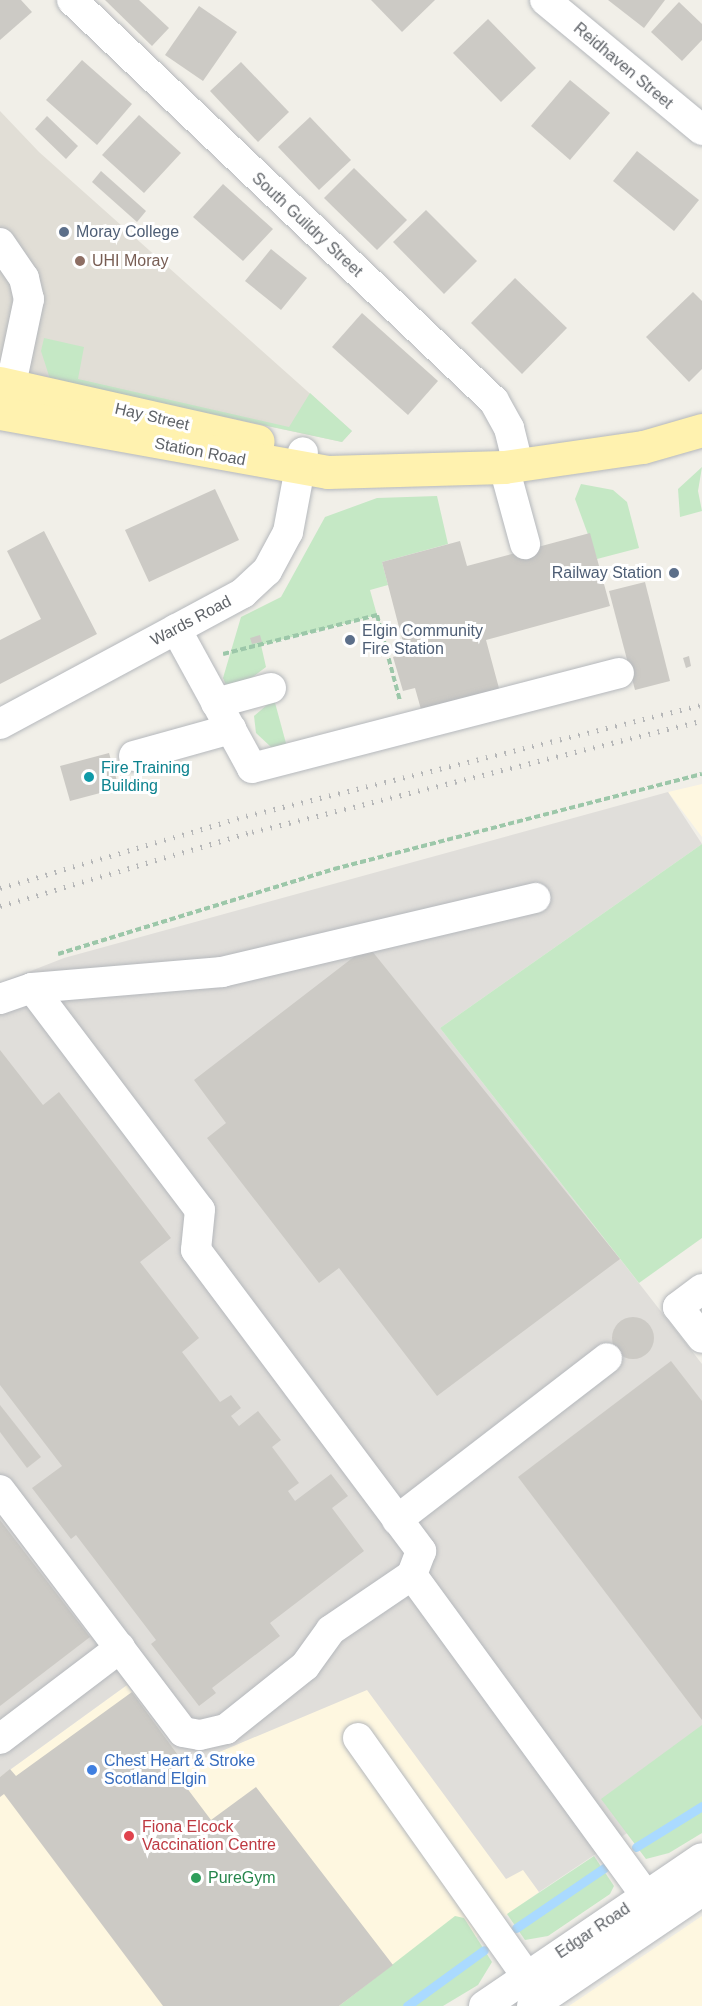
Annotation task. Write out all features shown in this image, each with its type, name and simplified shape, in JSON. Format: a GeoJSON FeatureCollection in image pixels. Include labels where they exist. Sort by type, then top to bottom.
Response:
{"type":"FeatureCollection","features":[{"type":"Feature","properties":{"kind":"main road","name":"Hay Street"},"geometry":{"type":"LineString","coordinates":[[4,399],[301,461]]}},
{"type":"Feature","properties":{"kind":"main road"},"geometry":{"type":"LineString","coordinates":[[301,461],[401,470],[511,466],[643,447],[702,430]]}},
{"type":"Feature","properties":{"kind":"main road"},"geometry":{"type":"LineString","coordinates":[[643,447],[702,449]]}},
{"type":"Feature","properties":{"kind":"street","name":"South Guildry Street"},"geometry":{"type":"LineString","coordinates":[[72,0],[494,401],[509,428],[511,466],[525,544]]}},
{"type":"Feature","properties":{"kind":"street","name":"Reidhaven Street"},"geometry":{"type":"LineString","coordinates":[[545,0],[702,130]]}},
{"type":"Feature","properties":{"kind":"street"},"geometry":{"type":"LineString","coordinates":[[0,243],[24,278],[29,299],[4,399]]}},
{"type":"Feature","properties":{"kind":"street","name":"Wards Road"},"geometry":{"type":"LineString","coordinates":[[0,724],[243,593],[267,571],[288,532],[301,461]]}},
{"type":"Feature","properties":{"kind":"street"},"geometry":{"type":"LineString","coordinates":[[176,629],[252,768],[619,673]]}},
{"type":"Feature","properties":{"kind":"street"},"geometry":{"type":"LineString","coordinates":[[216,703],[271,688]]}},
{"type":"Feature","properties":{"kind":"street"},"geometry":{"type":"LineString","coordinates":[[134,756],[231,729]]}},
{"type":"Feature","properties":{"kind":"street"},"geometry":{"type":"LineString","coordinates":[[0,999],[32,988],[222,972],[535,898]]}},
{"type":"Feature","properties":{"kind":"street"},"geometry":{"type":"LineString","coordinates":[[0,1490],[183,1732],[211,1734],[226,1729],[304,1666],[331,1630],[412,1575],[422,1551],[196,1250],[200,1210],[32,988]]}},
{"type":"Feature","properties":{"kind":"street"},"geometry":{"type":"LineString","coordinates":[[702,1289],[678,1307],[702,1338]]}},
{"type":"Feature","properties":{"kind":"street"},"geometry":{"type":"LineString","coordinates":[[398,1520],[607,1358]]}},
{"type":"Feature","properties":{"kind":"street"},"geometry":{"type":"LineString","coordinates":[[412,1575],[654,1906]]}},
{"type":"Feature","properties":{"kind":"street"},"geometry":{"type":"LineString","coordinates":[[0,1739],[120,1648]]}},
{"type":"Feature","properties":{"kind":"street"},"geometry":{"type":"LineString","coordinates":[[358,1738],[534,1994]]}},
{"type":"Feature","properties":{"kind":"street","name":"Edgar Road"},"geometry":{"type":"LineString","coordinates":[[484,2006],[534,1994],[654,1906],[702,1858]]}},
{"type":"Feature","properties":{"kind":"street","name":"Edgar Road"},"geometry":{"type":"LineString","coordinates":[[654,1906],[702,1891]]}},
{"type":"Feature","properties":{"kind":"path"},"geometry":{"type":"LineString","coordinates":[[194,662],[377,615],[403,713]]}},
{"type":"Feature","properties":{"kind":"path"},"geometry":{"type":"LineString","coordinates":[[45,958],[334,869],[702,774]]}},
{"type":"Feature","properties":{"kind":"shaded area","name":"UHI Moray"},"geometry":{"type":"Polygon","coordinates":[[[0,111],[39,152],[352,431],[342,442],[0,369],[0,111]]]}},
{"type":"Feature","properties":{"kind":"shaded area"},"geometry":{"type":"Polygon","coordinates":[[[702,784],[702,837],[668,792],[702,784]]]}},
{"type":"Feature","properties":{"kind":"shaded area"},"geometry":{"type":"Polygon","coordinates":[[[668,792],[702,844],[440,1028],[702,1364],[702,1783],[539,1892],[523,1870],[506,1879],[367,1690],[186,1766],[127,1685],[0,1777],[0,983],[64,958],[668,792]]]}},
{"type":"Feature","properties":{"kind":"shaded area"},"geometry":{"type":"Polygon","coordinates":[[[127,1685],[186,1766],[367,1689],[506,1878],[523,1869],[539,1892],[381,2006],[0,2006],[0,1777],[127,1685]]]}},
{"type":"Feature","properties":{"kind":"shaded area"},"geometry":{"type":"Polygon","coordinates":[[[702,1916],[702,2006],[569,2006],[702,1916]]]}},
{"type":"Feature","properties":{"kind":"green space"},"geometry":{"type":"Polygon","coordinates":[[[44,338],[84,347],[78,379],[289,427],[310,393],[352,431],[342,442],[50,379],[41,351],[44,338]]]}},
{"type":"Feature","properties":{"kind":"green space"},"geometry":{"type":"Polygon","coordinates":[[[702,467],[698,491],[702,511],[680,517],[678,489],[702,467]]]}},
{"type":"Feature","properties":{"kind":"green space"},"geometry":{"type":"Polygon","coordinates":[[[581,484],[613,490],[627,502],[639,548],[597,559],[575,499],[581,484]]]}},
{"type":"Feature","properties":{"kind":"green space"},"geometry":{"type":"Polygon","coordinates":[[[437,496],[448,544],[382,562],[388,585],[370,590],[377,615],[261,645],[266,667],[246,682],[226,685],[223,678],[241,617],[281,597],[325,517],[377,498],[437,496]]]}},
{"type":"Feature","properties":{"kind":"green space"},"geometry":{"type":"Polygon","coordinates":[[[274,699],[287,747],[271,747],[256,733],[254,716],[274,699]]]}},
{"type":"Feature","properties":{"kind":"green space"},"geometry":{"type":"Polygon","coordinates":[[[702,844],[702,1238],[639,1283],[440,1028],[702,844]]]}},
{"type":"Feature","properties":{"kind":"green space"},"geometry":{"type":"Polygon","coordinates":[[[702,1725],[702,1833],[669,1853],[646,1859],[601,1799],[702,1725]]]}},
{"type":"Feature","properties":{"kind":"green space"},"geometry":{"type":"Polygon","coordinates":[[[594,1856],[614,1886],[610,1894],[548,1936],[525,1940],[507,1914],[594,1856]]]}},
{"type":"Feature","properties":{"kind":"green space"},"geometry":{"type":"Polygon","coordinates":[[[455,1916],[464,1918],[492,1962],[478,1985],[443,2006],[339,2006],[455,1916]]]}},
{"type":"Feature","properties":{"kind":"building"},"geometry":{"type":"Polygon","coordinates":[[[0,0],[21,0],[32,12],[0,40],[0,0]]]}},
{"type":"Feature","properties":{"kind":"building"},"geometry":{"type":"Polygon","coordinates":[[[105,0],[139,0],[169,28],[152,46],[105,0]]]}},
{"type":"Feature","properties":{"kind":"building"},"geometry":{"type":"Polygon","coordinates":[[[371,0],[435,0],[402,32],[371,0]]]}},
{"type":"Feature","properties":{"kind":"building"},"geometry":{"type":"Polygon","coordinates":[[[608,0],[665,0],[644,28],[608,0]]]}},
{"type":"Feature","properties":{"kind":"building"},"geometry":{"type":"Polygon","coordinates":[[[679,2],[702,24],[702,40],[682,61],[651,32],[679,2]]]}},
{"type":"Feature","properties":{"kind":"building"},"geometry":{"type":"Polygon","coordinates":[[[199,6],[237,32],[203,81],[165,55],[199,6]]]}},
{"type":"Feature","properties":{"kind":"building"},"geometry":{"type":"Polygon","coordinates":[[[488,19],[536,68],[501,102],[453,53],[488,19]]]}},
{"type":"Feature","properties":{"kind":"building"},"geometry":{"type":"Polygon","coordinates":[[[82,60],[132,104],[97,145],[46,100],[82,60]]]}},
{"type":"Feature","properties":{"kind":"building"},"geometry":{"type":"Polygon","coordinates":[[[241,62],[289,112],[258,142],[210,91],[241,62]]]}},
{"type":"Feature","properties":{"kind":"building"},"geometry":{"type":"Polygon","coordinates":[[[570,80],[610,113],[570,160],[531,126],[570,80]]]}},
{"type":"Feature","properties":{"kind":"building"},"geometry":{"type":"Polygon","coordinates":[[[139,115],[181,153],[144,193],[102,155],[139,115]]]}},
{"type":"Feature","properties":{"kind":"building"},"geometry":{"type":"Polygon","coordinates":[[[47,116],[78,146],[66,159],[35,129],[47,116]]]}},
{"type":"Feature","properties":{"kind":"building"},"geometry":{"type":"Polygon","coordinates":[[[310,117],[351,160],[319,190],[278,147],[310,117]]]}},
{"type":"Feature","properties":{"kind":"building"},"geometry":{"type":"Polygon","coordinates":[[[637,151],[699,200],[674,231],[613,181],[637,151]]]}},
{"type":"Feature","properties":{"kind":"building"},"geometry":{"type":"Polygon","coordinates":[[[354,168],[407,220],[377,250],[324,198],[354,168]]]}},
{"type":"Feature","properties":{"kind":"building"},"geometry":{"type":"Polygon","coordinates":[[[101,171],[146,211],[137,222],[92,182],[101,171]]]}},
{"type":"Feature","properties":{"kind":"building"},"geometry":{"type":"Polygon","coordinates":[[[223,184],[273,229],[243,261],[193,217],[223,184]]]}},
{"type":"Feature","properties":{"kind":"building"},"geometry":{"type":"Polygon","coordinates":[[[426,210],[477,261],[444,294],[393,242],[426,210]]]}},
{"type":"Feature","properties":{"kind":"building"},"geometry":{"type":"Polygon","coordinates":[[[271,249],[307,278],[281,310],[245,281],[271,249]]]}},
{"type":"Feature","properties":{"kind":"building"},"geometry":{"type":"Polygon","coordinates":[[[515,278],[567,328],[522,374],[471,323],[515,278]]]}},
{"type":"Feature","properties":{"kind":"building"},"geometry":{"type":"Polygon","coordinates":[[[693,292],[702,301],[702,369],[689,382],[646,337],[693,292]]]}},
{"type":"Feature","properties":{"kind":"building"},"geometry":{"type":"Polygon","coordinates":[[[362,313],[438,381],[408,415],[332,347],[362,313]]]}},
{"type":"Feature","properties":{"kind":"building"},"geometry":{"type":"Polygon","coordinates":[[[215,489],[239,540],[149,582],[125,530],[215,489]]]}},
{"type":"Feature","properties":{"kind":"building"},"geometry":{"type":"Polygon","coordinates":[[[44,531],[97,634],[0,684],[0,640],[41,619],[7,551],[44,531]]]}},
{"type":"Feature","properties":{"kind":"building"},"geometry":{"type":"Polygon","coordinates":[[[590,533],[610,606],[486,640],[500,692],[422,713],[415,688],[403,691],[393,657],[406,654],[382,562],[460,541],[467,566],[590,533]]]}},
{"type":"Feature","properties":{"kind":"building"},"geometry":{"type":"Polygon","coordinates":[[[645,582],[670,681],[635,690],[609,591],[645,582]]]}},
{"type":"Feature","properties":{"kind":"building"},"geometry":{"type":"Polygon","coordinates":[[[260,635],[262,642],[252,644],[250,638],[260,635]]]}},
{"type":"Feature","properties":{"kind":"building"},"geometry":{"type":"Polygon","coordinates":[[[689,656],[691,666],[686,668],[683,658],[689,656]]]}},
{"type":"Feature","properties":{"kind":"building","name":"Fire Training Building"},"geometry":{"type":"Polygon","coordinates":[[[109,753],[119,788],[70,801],[60,766],[109,753]]]}},
{"type":"Feature","properties":{"kind":"building"},"geometry":{"type":"Polygon","coordinates":[[[368,946],[620,1259],[437,1396],[339,1268],[319,1283],[207,1138],[226,1123],[194,1080],[368,946]]]}},
{"type":"Feature","properties":{"kind":"building"},"geometry":{"type":"Polygon","coordinates":[[[0,1050],[43,1105],[59,1092],[171,1238],[140,1262],[199,1338],[182,1352],[220,1402],[231,1395],[241,1408],[231,1416],[239,1426],[258,1411],[281,1440],[272,1447],[299,1483],[288,1491],[295,1501],[331,1474],[348,1496],[332,1508],[364,1551],[270,1623],[280,1636],[212,1688],[216,1693],[199,1706],[151,1644],[156,1640],[76,1535],[71,1539],[32,1488],[62,1466],[0,1385],[0,1050]]]}},
{"type":"Feature","properties":{"kind":"building"},"geometry":{"type":"Polygon","coordinates":[[[633,1317],[648,1323],[654,1338],[648,1353],[633,1359],[618,1353],[612,1338],[618,1323],[633,1317]]]}},
{"type":"Feature","properties":{"kind":"building"},"geometry":{"type":"Polygon","coordinates":[[[671,1361],[702,1401],[702,1720],[518,1477],[671,1361]]]}},
{"type":"Feature","properties":{"kind":"building"},"geometry":{"type":"Polygon","coordinates":[[[0,1405],[41,1457],[27,1468],[0,1432],[0,1405]]]}},
{"type":"Feature","properties":{"kind":"building"},"geometry":{"type":"Polygon","coordinates":[[[0,1520],[90,1637],[0,1706],[0,1520]]]}},
{"type":"Feature","properties":{"kind":"building"},"geometry":{"type":"Polygon","coordinates":[[[132,1692],[178,1755],[168,1763],[211,1820],[256,1787],[393,1965],[339,2006],[163,2006],[4,1794],[0,1797],[0,1777],[10,1769],[16,1776],[132,1692]]]}},
{"type":"Feature","properties":{"kind":"waterway"},"geometry":{"type":"LineString","coordinates":[[636,1847],[702,1806]]}},
{"type":"Feature","properties":{"kind":"waterway"},"geometry":{"type":"LineString","coordinates":[[516,1928],[604,1868]]}},
{"type":"Feature","properties":{"kind":"waterway"},"geometry":{"type":"LineString","coordinates":[[407,2006],[484,1950]]}},
{"type":"Feature","properties":{"kind":"railway"},"geometry":{"type":"LineString","coordinates":[[0,888],[246,816],[702,705]]}},
{"type":"Feature","properties":{"kind":"railway"},"geometry":{"type":"LineString","coordinates":[[0,906],[252,832],[702,721]]}},
{"type":"Feature","properties":{"kind":"place","name":"Moray College"},"geometry":{"type":"Point","coordinates":[64,232]}},
{"type":"Feature","properties":{"kind":"place","name":"UHI Moray"},"geometry":{"type":"Point","coordinates":[80,261]}},
{"type":"Feature","properties":{"kind":"place","name":"Railway Station"},"geometry":{"type":"Point","coordinates":[674,573]}},
{"type":"Feature","properties":{"kind":"place","name":"Elgin Community Fire Station"},"geometry":{"type":"Point","coordinates":[350,640]}},
{"type":"Feature","properties":{"kind":"place","name":"Fire Training Building"},"geometry":{"type":"Point","coordinates":[89,777]}},
{"type":"Feature","properties":{"kind":"place","name":"Chest Heart & Stroke Scotland Elgin"},"geometry":{"type":"Point","coordinates":[92,1770]}},
{"type":"Feature","properties":{"kind":"place","name":"Fiona Elcock Vaccination Centre"},"geometry":{"type":"Point","coordinates":[129,1836]}},
{"type":"Feature","properties":{"kind":"place","name":"PureGym"},"geometry":{"type":"Point","coordinates":[196,1878]}}]}
